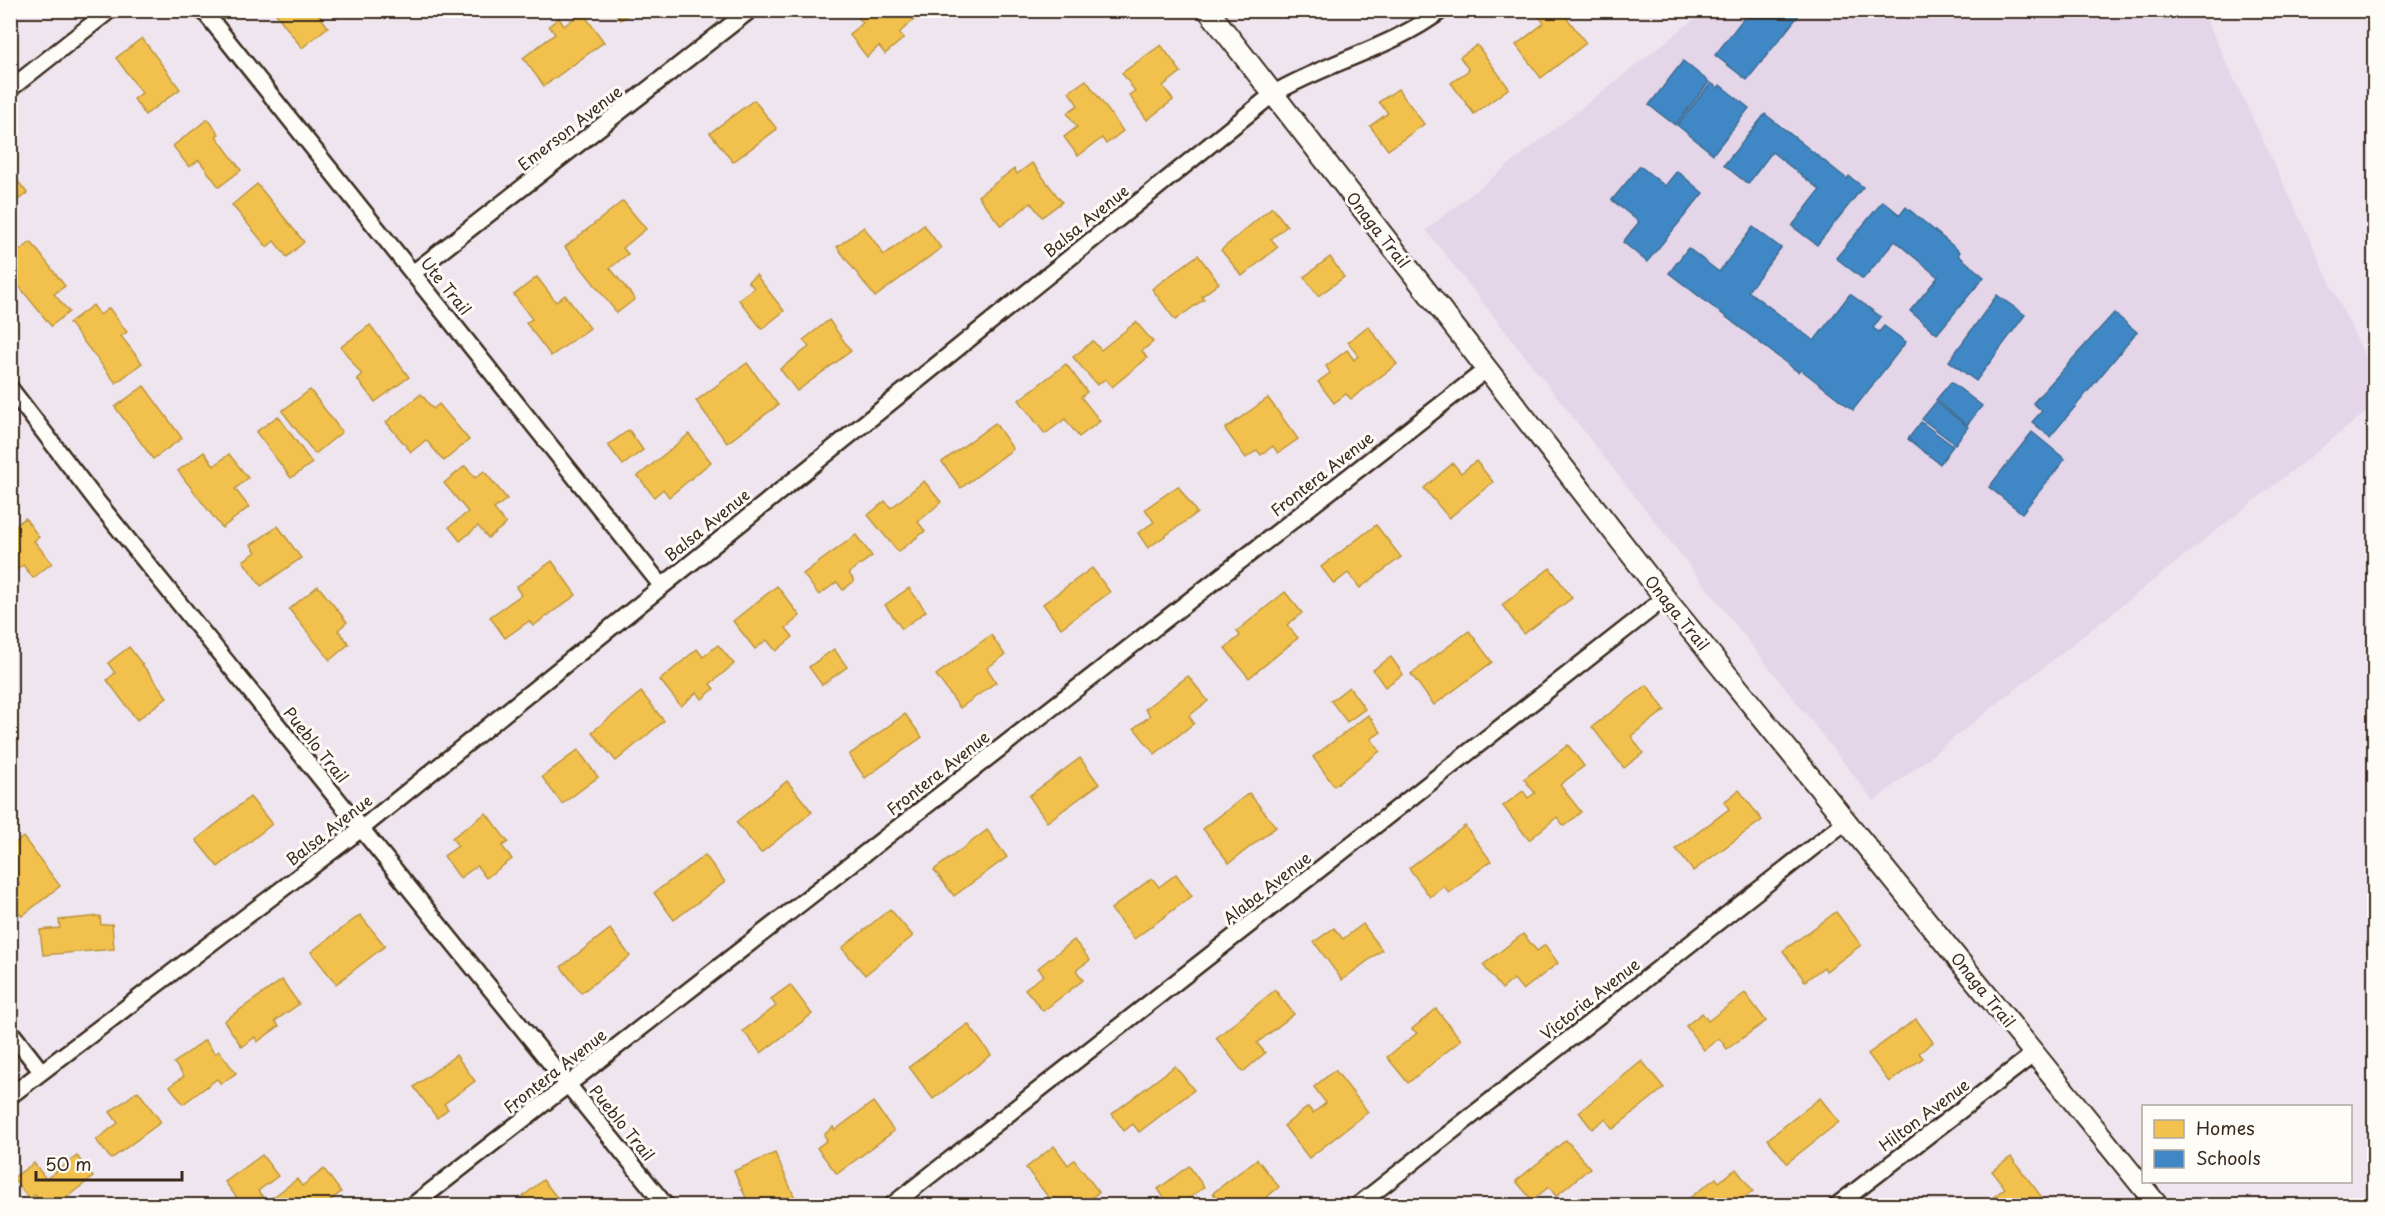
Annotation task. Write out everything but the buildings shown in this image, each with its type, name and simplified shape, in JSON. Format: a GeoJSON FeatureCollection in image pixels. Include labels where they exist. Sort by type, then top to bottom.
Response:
{"type":"FeatureCollection","features":[{"type":"Feature","properties":{"kind":"street"},"geometry":{"type":"LineString","coordinates":[[10,88],[110,10]]}},
{"type":"Feature","properties":{"kind":"street","name":"Ute Trail"},"geometry":{"type":"LineString","coordinates":[[203,10],[661,585]]}},
{"type":"Feature","properties":{"kind":"street","name":"Emerson Avenue"},"geometry":{"type":"LineString","coordinates":[[413,273],[750,10]]}},
{"type":"Feature","properties":{"kind":"street","name":"Onaga Trail"},"geometry":{"type":"LineString","coordinates":[[1208,10],[1665,598],[2158,1206]]}},
{"type":"Feature","properties":{"kind":"street","name":"Balsa Avenue"},"geometry":{"type":"LineString","coordinates":[[10,1095],[361,829],[1273,94],[1303,76],[1419,28],[1442,10]]}},
{"type":"Feature","properties":{"kind":"street","name":"Frontera Avenue"},"geometry":{"type":"LineString","coordinates":[[412,1206],[1486,369]]}},
{"type":"Feature","properties":{"kind":"street","name":"Pueblo Trail"},"geometry":{"type":"LineString","coordinates":[[10,388],[99,504],[666,1206]]}},
{"type":"Feature","properties":{"kind":"street","name":"Alaba Avenue"},"geometry":{"type":"LineString","coordinates":[[891,1206],[1665,598]]}},
{"type":"Feature","properties":{"kind":"street","name":"Victoria Avenue"},"geometry":{"type":"LineString","coordinates":[[1356,1206],[1845,822]]}},
{"type":"Feature","properties":{"kind":"street"},"geometry":{"type":"LineString","coordinates":[[10,1031],[42,1071]]}},
{"type":"Feature","properties":{"kind":"street","name":"Hilton Avenue"},"geometry":{"type":"LineString","coordinates":[[1836,1206],[2035,1053]]}},
{"type":"Feature","properties":{"kind":"shaded area"},"geometry":{"type":"Polygon","coordinates":[[[1705,11],[2202,11],[2374,376],[2374,406],[1874,801],[1426,230],[1705,11]]]}}]}
